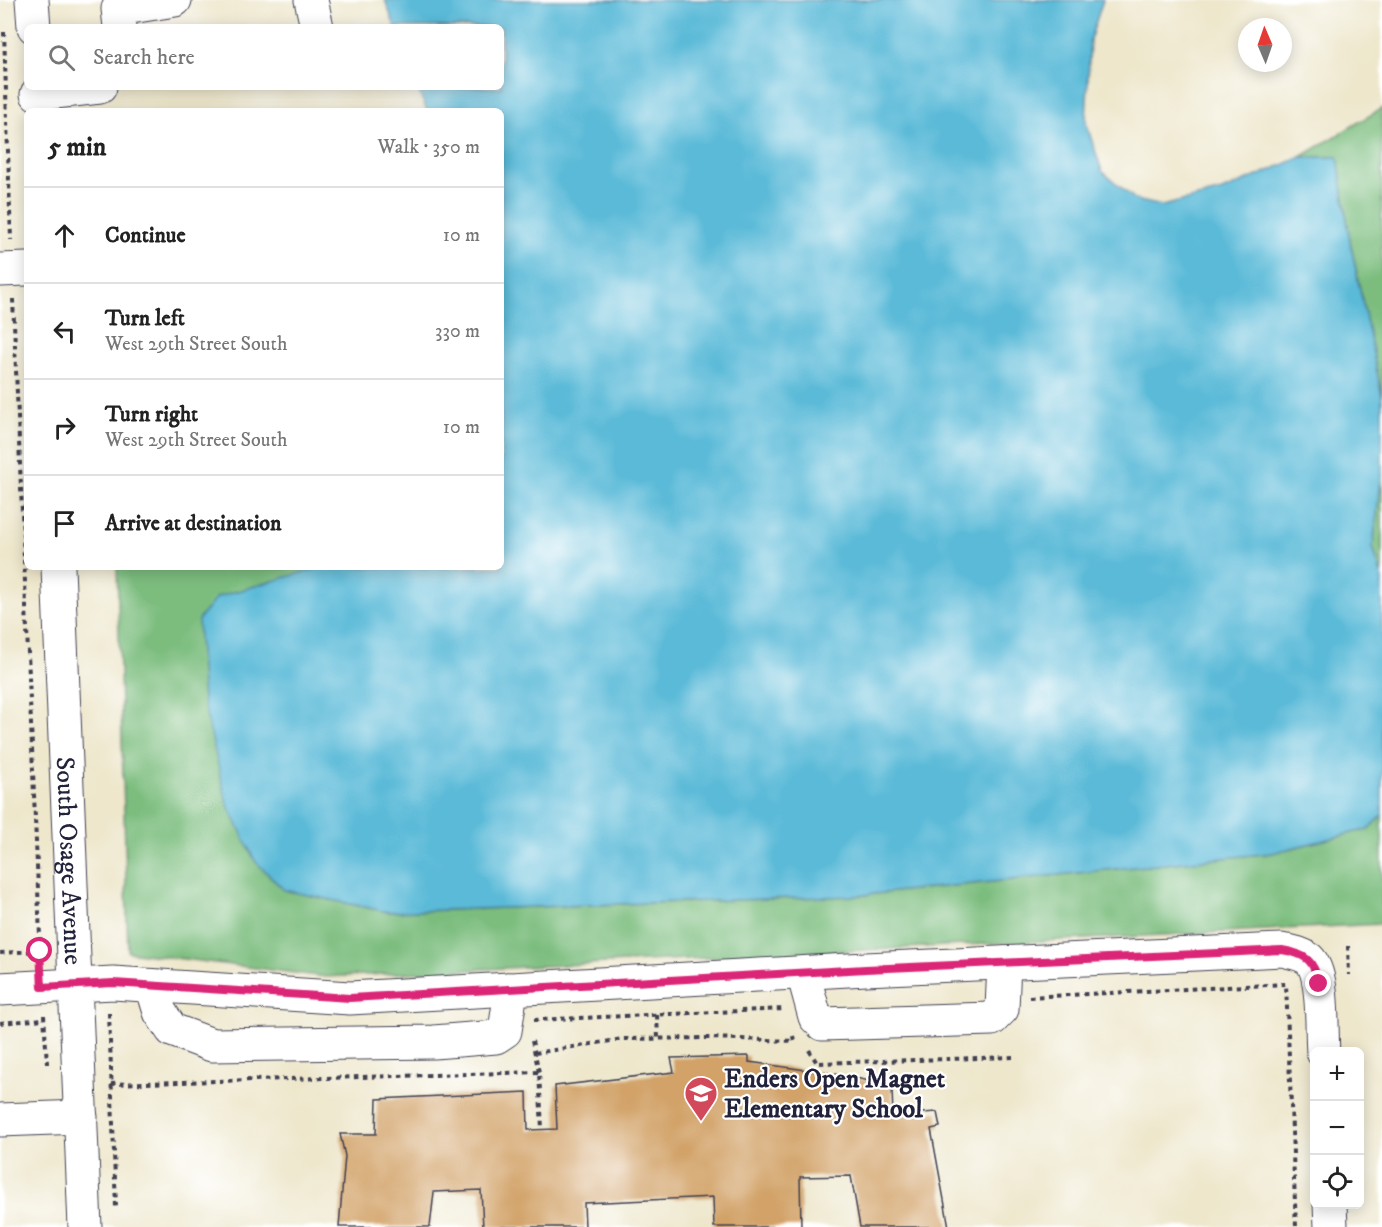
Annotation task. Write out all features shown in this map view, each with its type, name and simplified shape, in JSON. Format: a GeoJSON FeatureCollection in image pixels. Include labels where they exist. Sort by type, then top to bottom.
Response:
{"type":"FeatureCollection","features":[{"type":"Feature","properties":{"kind":"street"},"geometry":{"type":"LineString","coordinates":[[19,25],[32,0]]}},
{"type":"Feature","properties":{"kind":"street"},"geometry":{"type":"LineString","coordinates":[[120,24],[118,9],[176,0]]}},
{"type":"Feature","properties":{"kind":"street"},"geometry":{"type":"LineString","coordinates":[[311,0],[316,24]]}},
{"type":"Feature","properties":{"kind":"street"},"geometry":{"type":"LineString","coordinates":[[37,97],[81,90]]}},
{"type":"Feature","properties":{"kind":"street","name":"South Osage Avenue"},"geometry":{"type":"LineString","coordinates":[[58,570],[77,986],[85,1227]]}},
{"type":"Feature","properties":{"kind":"street"},"geometry":{"type":"LineString","coordinates":[[0,990],[113,983],[350,998],[1282,950],[1297,952],[1309,960],[1317,971],[1323,1047]]}},
{"type":"Feature","properties":{"kind":"street"},"geometry":{"type":"LineString","coordinates":[[803,973],[815,1017],[822,1024],[992,1019],[1002,1009],[1004,963]]}},
{"type":"Feature","properties":{"kind":"street"},"geometry":{"type":"LineString","coordinates":[[152,986],[160,1012],[172,1030],[212,1044],[434,1042],[496,1037],[505,1031],[509,1004],[508,989]]}},
{"type":"Feature","properties":{"kind":"street"},"geometry":{"type":"LineString","coordinates":[[330,996],[330,1043]]}},
{"type":"Feature","properties":{"kind":"street"},"geometry":{"type":"LineString","coordinates":[[0,1120],[81,1117]]}},
{"type":"Feature","properties":{"kind":"street"},"geometry":{"type":"LineString","coordinates":[[1330,1209],[1331,1227]]}},
{"type":"Feature","properties":{"kind":"path"},"geometry":{"type":"LineString","coordinates":[[19,25],[13,270],[24,547]]}},
{"type":"Feature","properties":{"kind":"path"},"geometry":{"type":"LineString","coordinates":[[25,570],[47,1074]]}},
{"type":"Feature","properties":{"kind":"path"},"geometry":{"type":"LineString","coordinates":[[0,953],[40,951]]}},
{"type":"Feature","properties":{"kind":"path"},"geometry":{"type":"LineString","coordinates":[[1286,984],[1296,1227]]}},
{"type":"Feature","properties":{"kind":"path"},"geometry":{"type":"LineString","coordinates":[[785,1009],[788,1020]]}},
{"type":"Feature","properties":{"kind":"path"},"geometry":{"type":"LineString","coordinates":[[109,1013],[116,1215]]}},
{"type":"Feature","properties":{"kind":"path"},"geometry":{"type":"LineString","coordinates":[[657,1015],[658,1039]]}},
{"type":"Feature","properties":{"kind":"path"},"geometry":{"type":"LineString","coordinates":[[791,1030],[794,1041]]}},
{"type":"Feature","properties":{"kind":"path"},"geometry":{"type":"LineString","coordinates":[[535,1053],[623,1039],[710,1038],[794,1041],[803,1039]]}},
{"type":"Feature","properties":{"kind":"path"},"geometry":{"type":"LineString","coordinates":[[807,1047],[817,1063],[1013,1057]]}},
{"type":"Feature","properties":{"kind":"path"},"geometry":{"type":"LineString","coordinates":[[111,1084],[539,1072],[542,1129]]}},
{"type":"Feature","properties":{"kind":"green space"},"geometry":{"type":"Polygon","coordinates":[[[1382,108],[1382,396],[1350,241],[1338,157],[1301,157],[1382,108]]]}},
{"type":"Feature","properties":{"kind":"green space"},"geometry":{"type":"Polygon","coordinates":[[[1382,473],[1382,577],[1373,547],[1382,473]]]}},
{"type":"Feature","properties":{"kind":"green space"},"geometry":{"type":"Polygon","coordinates":[[[117,570],[314,570],[311,571],[285,890],[388,912],[854,896],[1272,853],[1368,829],[1382,816],[1382,924],[326,977],[128,952],[117,570]]]}},
{"type":"Feature","properties":{"kind":"water"},"geometry":{"type":"Polygon","coordinates":[[[385,0],[1103,0],[1090,40],[1086,123],[1102,171],[1136,200],[1162,206],[1222,191],[1301,157],[1338,157],[1350,241],[1382,396],[1382,473],[1373,547],[1382,577],[1382,816],[1368,829],[1272,853],[854,896],[388,912],[284,890],[255,861],[227,803],[203,701],[198,620],[217,597],[311,570],[504,570],[504,108],[426,108],[418,90],[504,90],[504,24],[394,24],[385,0]]]}},
{"type":"Feature","properties":{"kind":"building"},"geometry":{"type":"Polygon","coordinates":[[[749,1056],[749,1062],[841,1075],[884,1084],[892,1089],[893,1115],[937,1112],[940,1127],[931,1129],[949,1227],[860,1227],[851,1176],[800,1177],[801,1227],[714,1227],[713,1197],[584,1203],[585,1227],[483,1227],[481,1190],[434,1192],[430,1227],[339,1227],[345,1156],[340,1134],[376,1134],[377,1099],[527,1092],[528,1130],[557,1129],[555,1086],[674,1072],[671,1058],[749,1056]]]}},
{"type":"Feature","properties":{"kind":"place","name":"Enders Open Magnet Elementary School"},"geometry":{"type":"Point","coordinates":[701,1122]}},
{"type":"Feature","properties":{"kind":"route"},"geometry":{"type":"LineString","coordinates":[[40,951],[42,987],[113,983],[350,998],[866,969],[1282,950],[1297,952],[1309,960],[1317,971],[1319,984]]}}]}
